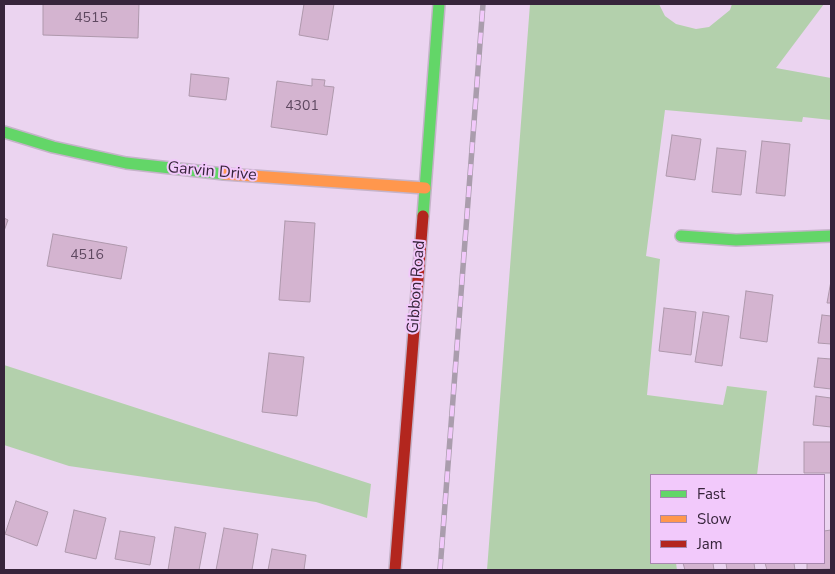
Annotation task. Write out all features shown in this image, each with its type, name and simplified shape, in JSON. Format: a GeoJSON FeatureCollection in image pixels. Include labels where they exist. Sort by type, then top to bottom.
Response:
{"type":"FeatureCollection","features":[{"type":"Feature","properties":{"kind":"street","name":"Gibbon Road"},"geometry":{"type":"LineString","coordinates":[[395,570],[439,4]]}},
{"type":"Feature","properties":{"kind":"street","name":"Garvin Drive"},"geometry":{"type":"LineString","coordinates":[[4,132],[54,147],[136,164],[200,172],[425,188]]}},
{"type":"Feature","properties":{"kind":"street"},"geometry":{"type":"LineString","coordinates":[[681,236],[736,240],[831,236]]}},
{"type":"Feature","properties":{"kind":"green space"},"geometry":{"type":"Polygon","coordinates":[[[530,4],[659,4],[665,16],[676,24],[696,29],[709,27],[730,10],[732,4],[824,4],[776,68],[831,78],[831,120],[803,117],[802,122],[665,110],[646,256],[660,259],[647,395],[723,405],[727,386],[767,391],[757,474],[650,474],[650,564],[676,564],[677,570],[487,570],[530,4]]]}},
{"type":"Feature","properties":{"kind":"green space"},"geometry":{"type":"Polygon","coordinates":[[[4,365],[371,484],[367,518],[316,502],[69,466],[4,445],[4,365]]]}},
{"type":"Feature","properties":{"kind":"building"},"geometry":{"type":"Polygon","coordinates":[[[43,4],[139,4],[138,38],[43,35],[43,4]]]}},
{"type":"Feature","properties":{"kind":"building"},"geometry":{"type":"Polygon","coordinates":[[[304,4],[334,4],[328,40],[299,35],[304,4]]]}},
{"type":"Feature","properties":{"kind":"building"},"geometry":{"type":"Polygon","coordinates":[[[191,74],[229,78],[226,100],[189,96],[191,74]]]}},
{"type":"Feature","properties":{"kind":"building"},"geometry":{"type":"Polygon","coordinates":[[[312,79],[325,80],[324,86],[334,87],[327,135],[271,127],[277,81],[312,86],[312,79]]]}},
{"type":"Feature","properties":{"kind":"building"},"geometry":{"type":"Polygon","coordinates":[[[672,135],[701,139],[695,180],[666,176],[672,135]]]}},
{"type":"Feature","properties":{"kind":"building"},"geometry":{"type":"Polygon","coordinates":[[[762,141],[790,144],[785,196],[756,193],[762,141]]]}},
{"type":"Feature","properties":{"kind":"building"},"geometry":{"type":"Polygon","coordinates":[[[717,148],[746,151],[741,195],[712,192],[717,148]]]}},
{"type":"Feature","properties":{"kind":"building"},"geometry":{"type":"Polygon","coordinates":[[[4,218],[8,220],[4,231],[4,218]]]}},
{"type":"Feature","properties":{"kind":"building"},"geometry":{"type":"Polygon","coordinates":[[[285,221],[315,223],[310,302],[279,300],[285,221]]]}},
{"type":"Feature","properties":{"kind":"building"},"geometry":{"type":"Polygon","coordinates":[[[53,234],[127,247],[121,279],[47,266],[53,234]]]}},
{"type":"Feature","properties":{"kind":"building"},"geometry":{"type":"Polygon","coordinates":[[[831,281],[831,303],[827,303],[831,281]]]}},
{"type":"Feature","properties":{"kind":"building"},"geometry":{"type":"Polygon","coordinates":[[[746,291],[773,295],[767,342],[740,338],[746,291]]]}},
{"type":"Feature","properties":{"kind":"building"},"geometry":{"type":"Polygon","coordinates":[[[664,308],[696,312],[691,355],[659,351],[664,308]]]}},
{"type":"Feature","properties":{"kind":"building"},"geometry":{"type":"Polygon","coordinates":[[[703,312],[729,316],[722,366],[695,362],[703,312]]]}},
{"type":"Feature","properties":{"kind":"building"},"geometry":{"type":"Polygon","coordinates":[[[822,315],[831,316],[831,344],[818,343],[822,315]]]}},
{"type":"Feature","properties":{"kind":"building"},"geometry":{"type":"Polygon","coordinates":[[[269,353],[304,357],[297,416],[262,412],[269,353]]]}},
{"type":"Feature","properties":{"kind":"building"},"geometry":{"type":"Polygon","coordinates":[[[818,358],[831,359],[831,389],[814,387],[818,358]]]}},
{"type":"Feature","properties":{"kind":"building"},"geometry":{"type":"Polygon","coordinates":[[[816,396],[831,398],[831,427],[813,425],[816,396]]]}},
{"type":"Feature","properties":{"kind":"building"},"geometry":{"type":"Polygon","coordinates":[[[804,442],[831,442],[831,473],[804,473],[804,442]]]}},
{"type":"Feature","properties":{"kind":"building"},"geometry":{"type":"Polygon","coordinates":[[[16,501],[48,512],[37,546],[5,534],[16,501]]]}},
{"type":"Feature","properties":{"kind":"building"},"geometry":{"type":"Polygon","coordinates":[[[74,510],[106,518],[96,559],[65,552],[74,510]]]}},
{"type":"Feature","properties":{"kind":"building"},"geometry":{"type":"Polygon","coordinates":[[[175,527],[206,533],[199,570],[168,570],[175,527]]]}},
{"type":"Feature","properties":{"kind":"building"},"geometry":{"type":"Polygon","coordinates":[[[224,528],[258,534],[252,570],[216,570],[224,528]]]}},
{"type":"Feature","properties":{"kind":"building"},"geometry":{"type":"Polygon","coordinates":[[[831,530],[831,569],[807,570],[807,564],[825,564],[825,531],[831,530]]]}},
{"type":"Feature","properties":{"kind":"building"},"geometry":{"type":"Polygon","coordinates":[[[120,531],[155,537],[150,565],[115,559],[120,531]]]}},
{"type":"Feature","properties":{"kind":"building"},"geometry":{"type":"Polygon","coordinates":[[[272,549],[306,555],[304,570],[268,570],[272,549]]]}},
{"type":"Feature","properties":{"kind":"building"},"geometry":{"type":"Polygon","coordinates":[[[683,564],[713,564],[714,570],[685,570],[683,564]]]}},
{"type":"Feature","properties":{"kind":"building"},"geometry":{"type":"Polygon","coordinates":[[[726,564],[754,564],[755,570],[727,570],[726,564]]]}},
{"type":"Feature","properties":{"kind":"building"},"geometry":{"type":"Polygon","coordinates":[[[765,564],[794,564],[795,570],[767,570],[765,564]]]}},
{"type":"Feature","properties":{"kind":"railway"},"geometry":{"type":"LineString","coordinates":[[440,570],[483,4]]}},
{"type":"Feature","properties":{"kind":"traffic: fast"},"geometry":{"type":"LineString","coordinates":[[423,216],[439,4]]}},
{"type":"Feature","properties":{"kind":"traffic: fast"},"geometry":{"type":"LineString","coordinates":[[4,132],[53,147],[126,163],[224,174]]}},
{"type":"Feature","properties":{"kind":"traffic: fast"},"geometry":{"type":"LineString","coordinates":[[681,236],[736,240],[831,236]]}},
{"type":"Feature","properties":{"kind":"traffic: slow"},"geometry":{"type":"LineString","coordinates":[[224,174],[425,188]]}},
{"type":"Feature","properties":{"kind":"traffic: jam"},"geometry":{"type":"LineString","coordinates":[[395,570],[423,216]]}}]}
